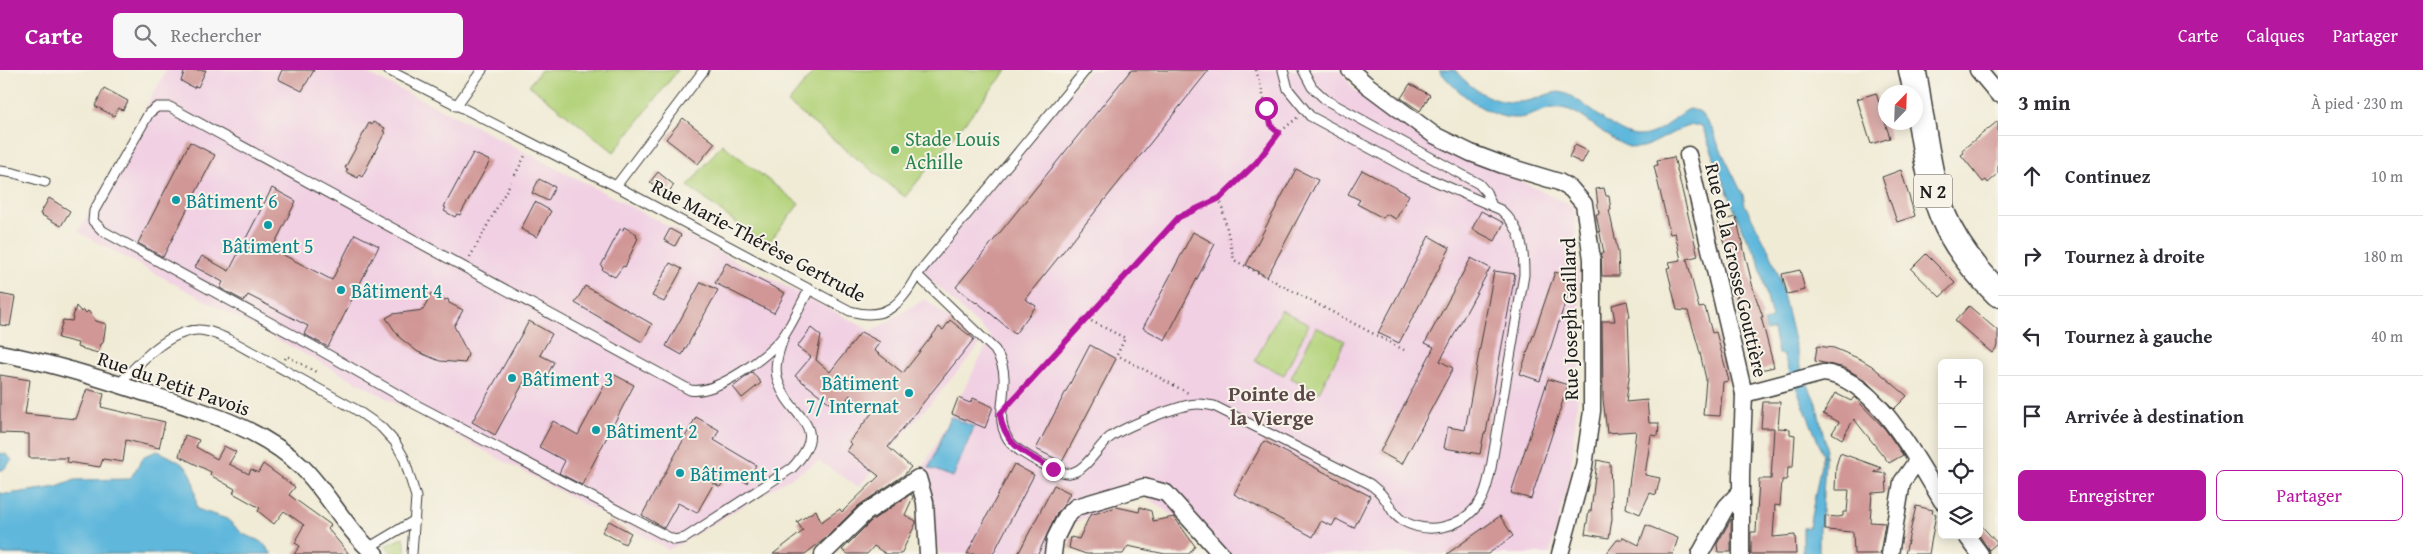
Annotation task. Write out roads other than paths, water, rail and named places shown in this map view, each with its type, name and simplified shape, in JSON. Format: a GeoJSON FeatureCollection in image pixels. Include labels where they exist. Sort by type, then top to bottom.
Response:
{"type":"FeatureCollection","features":[{"type":"Feature","properties":{"kind":"main road","name":"N 2"},"geometry":{"type":"LineString","coordinates":[[1915,71],[1935,200],[1950,233],[1963,253],[1979,274],[1998,293]]}},
{"type":"Feature","properties":{"kind":"street","name":"Rue Joseph Gaillard"},"geometry":{"type":"LineString","coordinates":[[1350,70],[1367,85],[1434,134],[1503,165],[1559,182],[1571,189],[1584,204],[1592,259],[1592,411],[1584,466],[1560,554]]}},
{"type":"Feature","properties":{"kind":"street"},"geometry":{"type":"LineString","coordinates":[[1978,70],[1998,94]]}},
{"type":"Feature","properties":{"kind":"street","name":"Rue de la Grosse Gouttière"},"geometry":{"type":"LineString","coordinates":[[1688,155],[1744,394],[1740,492],[1741,554]]}},
{"type":"Feature","properties":{"kind":"street","name":"Rue du Petit Pavois"},"geometry":{"type":"LineString","coordinates":[[0,353],[119,384],[219,417],[255,434],[282,451],[302,468],[372,551]]}},
{"type":"Feature","properties":{"kind":"street"},"geometry":{"type":"LineString","coordinates":[[1744,394],[1806,376],[1834,374],[1864,391],[1877,403],[1938,495]]}},
{"type":"Feature","properties":{"kind":"street"},"geometry":{"type":"LineString","coordinates":[[1890,554],[1902,482],[1917,461]]}},
{"type":"Feature","properties":{"kind":"street"},"geometry":{"type":"LineString","coordinates":[[823,554],[865,513],[918,478],[926,502],[928,554]]}},
{"type":"Feature","properties":{"kind":"street"},"geometry":{"type":"LineString","coordinates":[[1053,554],[1055,539],[1066,517],[1076,507],[1144,487],[1156,489],[1170,496],[1221,554]]}},
{"type":"Feature","properties":{"kind":"street"},"geometry":{"type":"LineString","coordinates":[[1700,554],[1726,507],[1740,492]]}},
{"type":"Feature","properties":{"kind":"street"},"geometry":{"type":"LineString","coordinates":[[1969,539],[1980,554]]}},
{"type":"Feature","properties":{"kind":"lane","name":"Rue Marie-Thérèse Gertrude"},"geometry":{"type":"LineString","coordinates":[[388,70],[616,186],[850,312],[866,316],[885,313],[909,289],[917,275],[1086,70]]}},
{"type":"Feature","properties":{"kind":"lane"},"geometry":{"type":"LineString","coordinates":[[456,106],[482,70]]}},
{"type":"Feature","properties":{"kind":"lane"},"geometry":{"type":"LineString","coordinates":[[616,186],[704,70]]}},
{"type":"Feature","properties":{"kind":"lane"},"geometry":{"type":"LineString","coordinates":[[917,275],[995,350],[1001,360],[1004,377],[1000,414],[1002,426],[1012,444],[1053,469],[1068,474],[1079,470],[1110,438],[1133,425],[1197,404],[1214,406],[1370,484],[1382,494],[1390,508],[1402,521],[1426,528],[1450,527],[1476,508],[1486,489],[1524,275],[1524,247],[1519,232],[1510,218],[1492,206],[1414,172],[1329,128],[1305,111],[1288,89],[1283,70]]}},
{"type":"Feature","properties":{"kind":"lane"},"geometry":{"type":"LineString","coordinates":[[1303,70],[1312,87],[1326,100],[1480,184],[1492,206]]}},
{"type":"Feature","properties":{"kind":"lane"},"geometry":{"type":"LineString","coordinates":[[784,336],[756,362],[717,386],[699,392],[690,390],[170,107],[157,106],[149,113],[94,211],[93,221],[103,231],[409,401],[674,540],[685,538],[792,468],[801,458],[811,441],[809,427],[784,396],[778,380],[776,359],[784,336],[810,290]]}},
{"type":"Feature","properties":{"kind":"lane"},"geometry":{"type":"LineString","coordinates":[[0,171],[45,182]]}},
{"type":"Feature","properties":{"kind":"lane"},"geometry":{"type":"LineString","coordinates":[[119,384],[142,360],[184,333],[197,330],[209,332],[230,340],[355,409],[381,427],[395,442],[404,458],[416,497],[412,554]]}},
{"type":"Feature","properties":{"kind":"lane"},"geometry":{"type":"LineString","coordinates":[[372,551],[415,520]]}},
{"type":"Feature","properties":{"kind":"water"},"geometry":{"type":"Polygon","coordinates":[[[1439,70],[1455,70],[1481,93],[1501,101],[1523,102],[1553,93],[1564,93],[1573,97],[1621,131],[1631,135],[1640,136],[1653,133],[1689,109],[1699,111],[1713,130],[1743,195],[1745,205],[1770,252],[1779,277],[1800,366],[1816,403],[1826,445],[1821,526],[1819,526],[1819,554],[1803,554],[1803,528],[1809,527],[1823,454],[1783,355],[1778,354],[1773,330],[1766,331],[1764,321],[1772,319],[1757,255],[1743,232],[1702,126],[1687,126],[1652,144],[1635,148],[1618,142],[1582,117],[1566,109],[1547,109],[1518,118],[1496,114],[1474,103],[1454,87],[1439,70]]]}},
{"type":"Feature","properties":{"kind":"water"},"geometry":{"type":"Polygon","coordinates":[[[950,416],[974,427],[953,477],[929,468],[950,416]]]}},
{"type":"Feature","properties":{"kind":"water"},"geometry":{"type":"Polygon","coordinates":[[[158,451],[179,462],[190,472],[197,509],[227,519],[243,534],[262,542],[272,554],[0,554],[0,493],[8,494],[57,487],[75,480],[130,479],[144,456],[158,451]]]}},
{"type":"Feature","properties":{"kind":"water"},"geometry":{"type":"Polygon","coordinates":[[[0,453],[6,454],[12,460],[3,470],[0,470],[0,453]]]}},
{"type":"Feature","properties":{"kind":"place","name":"Stade Louis Achille"},"geometry":{"type":"Point","coordinates":[895,150]}},
{"type":"Feature","properties":{"kind":"place","name":"Bâtiment 6"},"geometry":{"type":"Point","coordinates":[176,200]}},
{"type":"Feature","properties":{"kind":"place","name":"Bâtiment 5"},"geometry":{"type":"Point","coordinates":[268,225]}},
{"type":"Feature","properties":{"kind":"place","name":"Bâtiment 4"},"geometry":{"type":"Point","coordinates":[341,290]}},
{"type":"Feature","properties":{"kind":"place","name":"Bâtiment 3"},"geometry":{"type":"Point","coordinates":[512,378]}},
{"type":"Feature","properties":{"kind":"place","name":"Bâtiment 7/ Internat"},"geometry":{"type":"Point","coordinates":[909,393]}},
{"type":"Feature","properties":{"kind":"place","name":"Bâtiment 2"},"geometry":{"type":"Point","coordinates":[596,430]}},
{"type":"Feature","properties":{"kind":"place","name":"Bâtiment 1"},"geometry":{"type":"Point","coordinates":[680,473]}},
{"type":"Feature","properties":{"kind":"district","name":"Pointe de la Vierge"},"geometry":{"type":"Point","coordinates":[1272,405]}}]}
